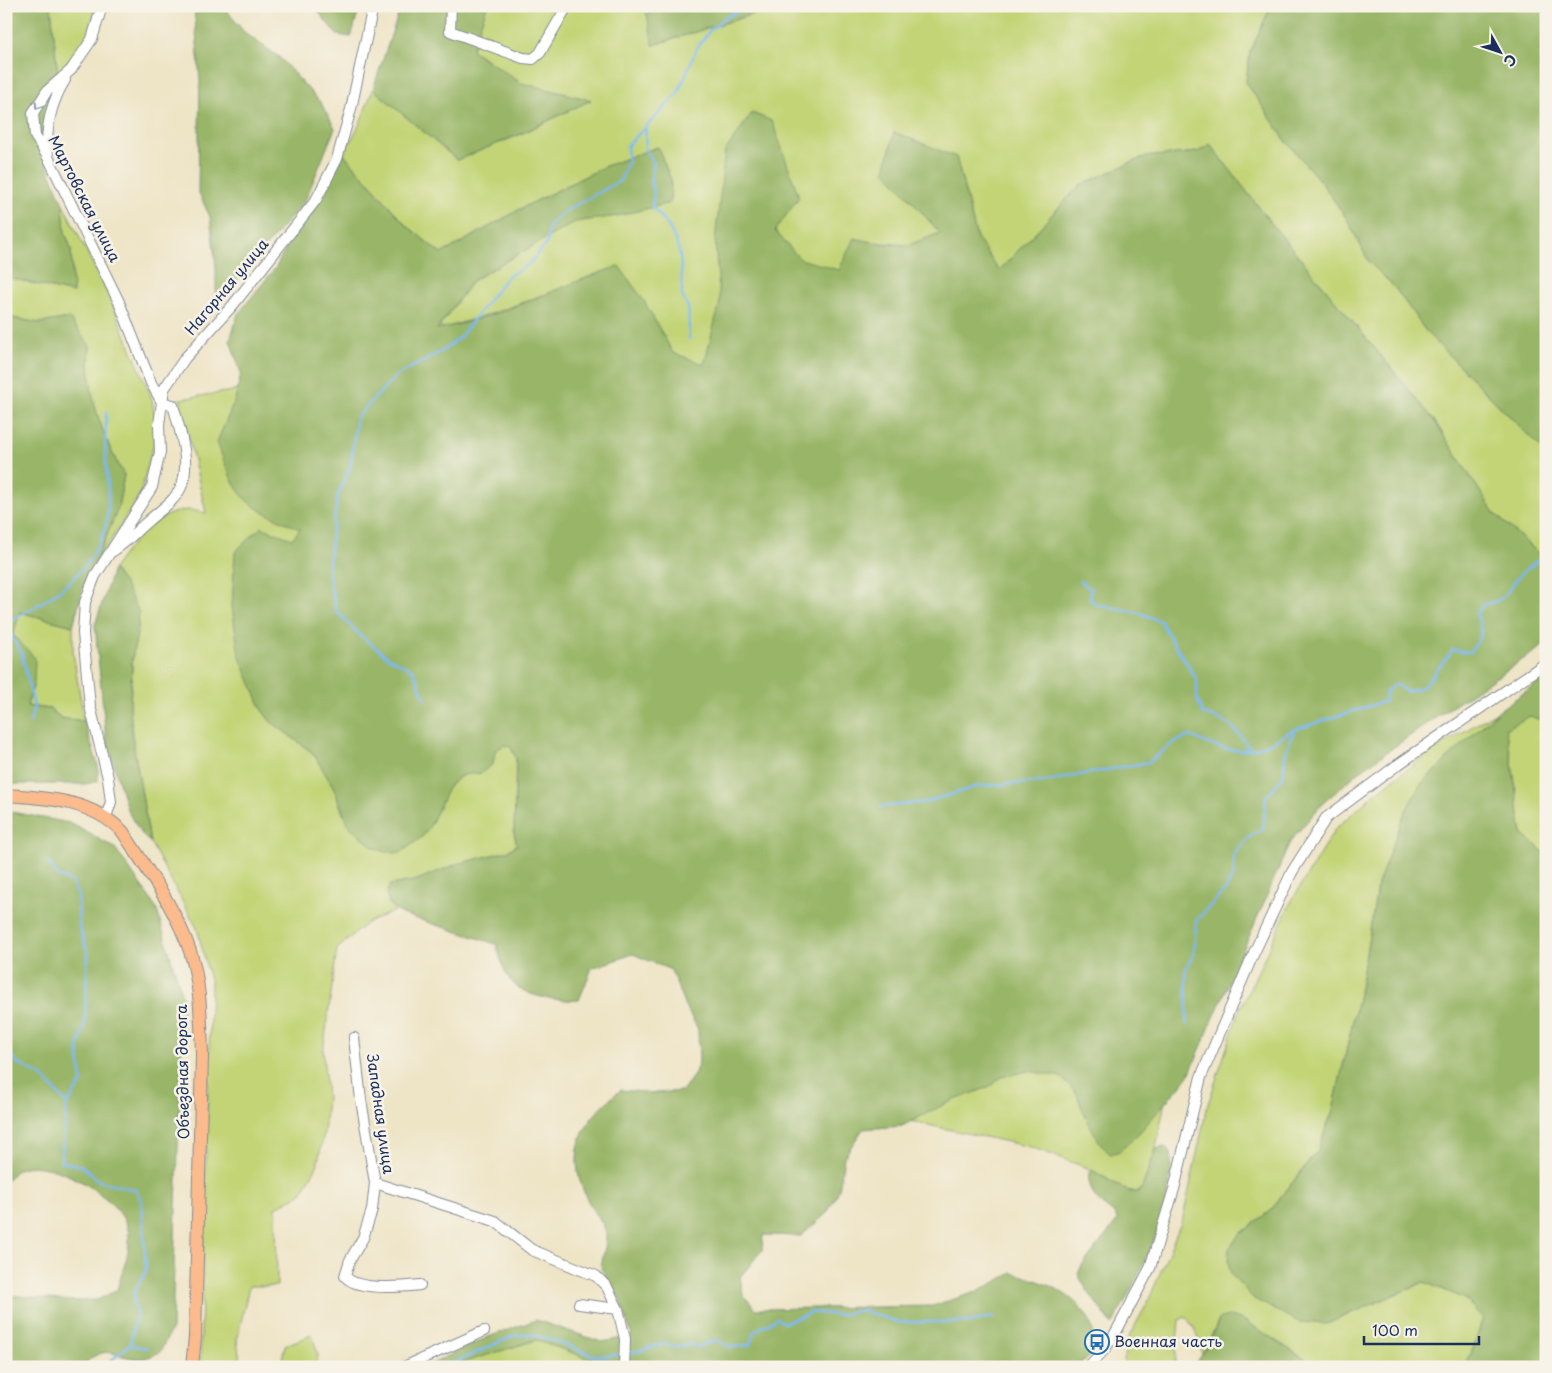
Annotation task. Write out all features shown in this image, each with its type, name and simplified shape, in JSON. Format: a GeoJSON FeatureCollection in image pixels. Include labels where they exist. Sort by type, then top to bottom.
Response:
{"type":"FeatureCollection","features":[{"type":"Feature","properties":{"kind":"main road","name":"Объездная дорога"},"geometry":{"type":"LineString","coordinates":[[6,795],[66,801],[92,809],[106,817],[123,832],[172,908],[190,953],[196,977],[202,1057],[195,1337],[192,1367]]}},
{"type":"Feature","properties":{"kind":"street","name":"Мартовская улица"},"geometry":{"type":"LineString","coordinates":[[102,6],[92,39],[71,70],[47,91],[33,113],[35,136],[119,302],[142,361],[162,402]]}},
{"type":"Feature","properties":{"kind":"street","name":"Нагорная улица"},"geometry":{"type":"LineString","coordinates":[[162,402],[164,389],[185,358],[233,305],[316,200],[337,159],[351,109],[372,6]]}},
{"type":"Feature","properties":{"kind":"street"},"geometry":{"type":"LineString","coordinates":[[451,6],[450,31],[523,58],[533,59],[540,53],[567,6]]}},
{"type":"Feature","properties":{"kind":"street"},"geometry":{"type":"LineString","coordinates":[[48,159],[48,122],[58,92],[71,70]]}},
{"type":"Feature","properties":{"kind":"street"},"geometry":{"type":"LineString","coordinates":[[106,817],[111,802],[108,778],[90,706],[83,633],[86,602],[95,576],[109,553],[152,487],[160,452],[162,402],[173,405],[181,435],[185,478],[176,497],[140,528],[129,541],[109,553]]}},
{"type":"Feature","properties":{"kind":"street"},"geometry":{"type":"LineString","coordinates":[[1088,1367],[1112,1338],[1150,1268],[1174,1189],[1201,1077],[1252,957],[1292,872],[1326,818],[1396,766],[1546,663]]}},
{"type":"Feature","properties":{"kind":"street","name":"Западная улица"},"geometry":{"type":"LineString","coordinates":[[354,1038],[375,1184],[495,1221],[532,1250],[596,1276],[607,1287],[618,1309],[625,1339],[624,1359]]}},
{"type":"Feature","properties":{"kind":"street"},"geometry":{"type":"LineString","coordinates":[[375,1184],[372,1210],[363,1238],[350,1260],[345,1276],[350,1281],[361,1284],[393,1288],[420,1286]]}},
{"type":"Feature","properties":{"kind":"street"},"geometry":{"type":"LineString","coordinates":[[579,1304],[618,1309]]}},
{"type":"Feature","properties":{"kind":"street"},"geometry":{"type":"LineString","coordinates":[[409,1366],[484,1331]]}},
{"type":"Feature","properties":{"kind":"green space"},"geometry":{"type":"Polygon","coordinates":[[[6,6],[51,6],[58,77],[34,104],[44,158],[63,204],[65,232],[71,249],[73,293],[6,277],[6,6]]]}},
{"type":"Feature","properties":{"kind":"green space"},"geometry":{"type":"Polygon","coordinates":[[[51,6],[95,6],[94,16],[87,35],[77,53],[58,77],[51,6]]]}},
{"type":"Feature","properties":{"kind":"green space"},"geometry":{"type":"Polygon","coordinates":[[[194,6],[223,6],[244,32],[279,57],[321,103],[335,128],[305,201],[216,304],[216,267],[210,217],[198,191],[200,81],[194,6]]]}},
{"type":"Feature","properties":{"kind":"green space"},"geometry":{"type":"Polygon","coordinates":[[[314,6],[360,6],[351,37],[337,35],[314,6]]]}},
{"type":"Feature","properties":{"kind":"green space"},"geometry":{"type":"Polygon","coordinates":[[[401,6],[487,6],[472,50],[521,83],[591,100],[518,135],[457,160],[373,89],[401,6]]]}},
{"type":"Feature","properties":{"kind":"green space"},"geometry":{"type":"Polygon","coordinates":[[[428,6],[641,6],[647,14],[654,45],[756,13],[765,6],[1271,6],[1250,52],[1246,82],[1286,141],[1322,183],[1347,219],[1369,262],[1395,288],[1428,334],[1546,453],[1546,560],[1494,513],[1433,419],[1271,223],[1210,144],[1198,152],[1144,157],[1080,185],[999,271],[977,238],[956,157],[924,213],[940,233],[909,245],[874,242],[1167,1090],[1156,1149],[1142,1188],[1137,1192],[1130,1192],[1090,1169],[1031,1147],[839,1106],[729,1045],[498,707],[269,720],[313,753],[334,788],[343,814],[431,824],[452,783],[464,775],[482,771],[489,767],[493,764],[495,751],[504,745],[510,746],[516,758],[514,833],[517,844],[508,851],[457,864],[414,881],[390,885],[389,903],[395,911],[367,923],[337,949],[323,1052],[327,1099],[324,1133],[317,1166],[301,1194],[276,1207],[277,1286],[249,1286],[237,1340],[241,1367],[200,1367],[211,984],[197,928],[150,842],[132,736],[130,706],[133,653],[117,573],[113,569],[135,540],[154,523],[175,512],[187,510],[206,513],[180,399],[345,374],[542,295],[494,313],[437,330],[473,280],[575,221],[617,216],[670,203],[671,180],[657,147],[606,166],[524,207],[441,254],[405,224],[344,154],[360,123],[373,89],[457,160],[519,135],[591,100],[521,83],[472,50],[476,37],[428,6]]]}},
{"type":"Feature","properties":{"kind":"green space"},"geometry":{"type":"Polygon","coordinates":[[[652,6],[765,6],[756,13],[653,45],[647,14],[652,6]]]}},
{"type":"Feature","properties":{"kind":"green space"},"geometry":{"type":"Polygon","coordinates":[[[1271,6],[1546,6],[1546,453],[1428,334],[1395,288],[1369,262],[1347,219],[1322,183],[1286,141],[1246,82],[1250,52],[1271,6]]]}},
{"type":"Feature","properties":{"kind":"green space"},"geometry":{"type":"Polygon","coordinates":[[[58,84],[46,151],[38,137],[34,113],[58,84]]]}},
{"type":"Feature","properties":{"kind":"green space"},"geometry":{"type":"Polygon","coordinates":[[[752,113],[772,121],[799,197],[775,231],[800,259],[839,270],[854,238],[881,244],[909,245],[940,233],[885,171],[894,132],[956,157],[977,238],[999,271],[1080,185],[1144,157],[1198,152],[1210,144],[1271,223],[1433,419],[1494,513],[1546,560],[1546,644],[1360,771],[1324,802],[1291,840],[1188,1077],[1138,1134],[1120,1151],[1110,1154],[1101,1145],[1085,1116],[1077,1094],[1061,1077],[1028,1071],[1002,1077],[989,1087],[947,1103],[902,1126],[863,1129],[844,1157],[839,1190],[827,1213],[801,1236],[763,1235],[762,1250],[740,1277],[743,1295],[756,1309],[933,1306],[979,1291],[1012,1273],[1025,1276],[1064,1294],[1085,1313],[1091,1324],[1094,1340],[1090,1354],[1082,1362],[1073,1367],[613,1367],[536,1340],[468,1361],[457,1367],[425,1367],[488,1337],[536,1320],[602,1342],[632,1336],[619,1297],[601,1268],[606,1234],[604,1226],[589,1203],[582,1185],[577,1154],[580,1140],[595,1114],[621,1090],[655,1093],[682,1091],[694,1075],[699,1062],[698,1029],[685,1006],[671,970],[633,954],[592,968],[579,1000],[540,997],[522,990],[508,977],[496,944],[405,915],[390,904],[386,894],[390,885],[414,881],[457,864],[508,851],[517,845],[514,833],[516,758],[510,746],[504,745],[495,751],[493,764],[481,773],[462,775],[449,786],[431,824],[422,837],[400,853],[385,852],[373,847],[349,826],[334,788],[313,753],[269,720],[262,710],[239,655],[232,607],[235,552],[261,527],[292,539],[300,529],[266,513],[245,499],[231,478],[217,442],[235,400],[241,373],[230,340],[238,314],[276,267],[302,219],[344,154],[405,224],[441,254],[524,207],[606,166],[658,147],[671,180],[670,203],[617,216],[575,222],[473,280],[437,329],[483,318],[619,266],[644,301],[673,353],[704,364],[720,302],[715,241],[725,151],[752,113]]]}},
{"type":"Feature","properties":{"kind":"green space"},"geometry":{"type":"Polygon","coordinates":[[[63,204],[110,299],[151,396],[155,415],[156,435],[140,495],[95,565],[118,508],[124,475],[102,429],[97,413],[90,379],[90,346],[69,318],[40,323],[6,317],[6,277],[73,293],[71,249],[65,232],[63,204]]]}},
{"type":"Feature","properties":{"kind":"green space"},"geometry":{"type":"Polygon","coordinates":[[[6,317],[40,323],[69,318],[90,346],[90,379],[97,413],[102,429],[124,475],[118,508],[95,565],[85,581],[73,626],[20,612],[13,635],[35,658],[34,683],[27,706],[50,709],[61,718],[84,721],[98,766],[98,781],[86,784],[6,784],[6,317]]]}},
{"type":"Feature","properties":{"kind":"green space"},"geometry":{"type":"Polygon","coordinates":[[[113,569],[124,583],[139,612],[138,629],[132,659],[130,706],[132,736],[150,842],[143,836],[128,812],[106,739],[95,625],[113,569]]]}},
{"type":"Feature","properties":{"kind":"green space"},"geometry":{"type":"Polygon","coordinates":[[[19,612],[73,626],[73,652],[84,721],[61,718],[50,709],[27,706],[34,683],[13,635],[19,612]]]}},
{"type":"Feature","properties":{"kind":"green space"},"geometry":{"type":"Polygon","coordinates":[[[1546,677],[1546,722],[1530,716],[1505,729],[1513,768],[1522,834],[1546,854],[1546,1367],[1463,1367],[1473,1349],[1483,1318],[1464,1298],[1424,1282],[1326,1324],[1299,1322],[1254,1299],[1231,1274],[1228,1262],[1229,1249],[1238,1236],[1271,1210],[1318,1150],[1333,1110],[1359,994],[1378,884],[1404,814],[1420,785],[1498,711],[1546,677]]]}},
{"type":"Feature","properties":{"kind":"green space"},"geometry":{"type":"Polygon","coordinates":[[[1546,685],[1546,854],[1522,834],[1513,768],[1505,729],[1530,716],[1546,685]]]}},
{"type":"Feature","properties":{"kind":"green space"},"geometry":{"type":"Polygon","coordinates":[[[1498,711],[1420,785],[1378,884],[1359,994],[1333,1110],[1318,1150],[1271,1210],[1238,1236],[1326,1324],[1424,1282],[1464,1298],[1483,1318],[1473,1349],[1463,1367],[1317,1367],[1245,1321],[1220,1318],[1202,1354],[1195,1329],[1186,1317],[1179,1320],[1175,1365],[1124,1366],[1125,1344],[1148,1302],[1183,1218],[1207,1107],[1239,1011],[1291,902],[1335,829],[1373,795],[1427,754],[1498,711]]]}},
{"type":"Feature","properties":{"kind":"green space"},"geometry":{"type":"Polygon","coordinates":[[[6,811],[70,823],[115,848],[156,907],[183,999],[172,1328],[160,1352],[147,1358],[127,1357],[106,1352],[91,1358],[82,1367],[6,1367],[6,1297],[9,1295],[70,1301],[97,1300],[117,1290],[128,1250],[129,1234],[121,1214],[111,1203],[82,1182],[66,1174],[34,1166],[19,1169],[6,1181],[6,811]]]}},
{"type":"Feature","properties":{"kind":"green space"},"geometry":{"type":"Polygon","coordinates":[[[1165,1147],[1171,1153],[1170,1175],[1167,1198],[1161,1220],[1143,1264],[1112,1325],[1078,1274],[1081,1267],[1118,1220],[1111,1211],[1095,1198],[1089,1179],[1090,1169],[1129,1192],[1137,1192],[1142,1188],[1156,1149],[1165,1147]]]}},
{"type":"Feature","properties":{"kind":"green space"},"geometry":{"type":"Polygon","coordinates":[[[1231,1316],[1245,1321],[1317,1367],[1194,1367],[1208,1345],[1220,1318],[1231,1316]]]}},
{"type":"Feature","properties":{"kind":"green space"},"geometry":{"type":"Polygon","coordinates":[[[312,1335],[318,1355],[316,1367],[280,1367],[285,1345],[312,1335]]]}},
{"type":"Feature","properties":{"kind":"green space"},"geometry":{"type":"Polygon","coordinates":[[[536,1340],[613,1367],[457,1367],[468,1361],[536,1340]]]}},
{"type":"Feature","properties":{"kind":"waterway"},"geometry":{"type":"LineString","coordinates":[[425,699],[413,670],[389,658],[361,636],[336,611],[328,572],[332,532],[338,494],[350,468],[357,417],[396,376],[444,350],[460,337],[507,277],[529,264],[547,243],[549,225],[567,210],[620,181],[628,162],[627,146],[677,95],[697,48],[710,30],[726,17],[749,6]]}},
{"type":"Feature","properties":{"kind":"waterway"},"geometry":{"type":"LineString","coordinates":[[646,125],[645,150],[654,163],[650,181],[654,192],[652,207],[669,227],[678,247],[682,296],[688,308],[689,339]]}},
{"type":"Feature","properties":{"kind":"waterway"},"geometry":{"type":"LineString","coordinates":[[6,622],[41,604],[57,592],[86,565],[96,549],[104,531],[109,506],[106,412]]}},
{"type":"Feature","properties":{"kind":"waterway"},"geometry":{"type":"LineString","coordinates":[[881,807],[926,802],[979,786],[1042,782],[1149,762],[1174,742],[1191,736],[1208,744],[1226,749],[1253,749],[1267,745],[1294,730],[1385,701],[1386,692],[1395,684],[1407,692],[1423,687],[1453,650],[1470,652],[1477,643],[1481,630],[1476,614],[1483,605],[1505,596],[1520,574],[1540,559],[1543,542],[1546,541]]}},
{"type":"Feature","properties":{"kind":"waterway"},"geometry":{"type":"LineString","coordinates":[[1080,581],[1091,589],[1090,599],[1096,604],[1140,613],[1160,621],[1197,680],[1197,699],[1203,714],[1225,722],[1240,735],[1249,748]]}},
{"type":"Feature","properties":{"kind":"waterway"},"geometry":{"type":"LineString","coordinates":[[6,625],[22,654],[34,707],[30,722]]}},
{"type":"Feature","properties":{"kind":"waterway"},"geometry":{"type":"LineString","coordinates":[[1187,1024],[1186,968],[1194,954],[1196,921],[1226,889],[1234,874],[1234,855],[1246,839],[1263,829],[1266,797],[1283,777],[1285,754],[1294,730]]}},
{"type":"Feature","properties":{"kind":"waterway"},"geometry":{"type":"LineString","coordinates":[[48,862],[58,876],[72,882],[78,895],[79,926],[88,954],[85,1022],[78,1048],[82,1082],[67,1104],[61,1162],[82,1166],[99,1181],[136,1190],[142,1202],[146,1272],[135,1290],[133,1302],[137,1313],[130,1345],[103,1367]]}},
{"type":"Feature","properties":{"kind":"waterway"},"geometry":{"type":"LineString","coordinates":[[6,1048],[17,1063],[42,1076],[67,1104]]}},
{"type":"Feature","properties":{"kind":"waterway"},"geometry":{"type":"LineString","coordinates":[[628,1354],[663,1344],[681,1347],[691,1344],[697,1347],[717,1340],[730,1347],[750,1345],[754,1332],[777,1318],[784,1323],[812,1312],[839,1315],[861,1310],[898,1322],[969,1322],[994,1317]]}},
{"type":"Feature","properties":{"kind":"waterway"},"geometry":{"type":"LineString","coordinates":[[445,1367],[513,1336],[527,1334],[549,1339],[596,1356],[623,1355]]}},
{"type":"Feature","properties":{"kind":"waterway"},"geometry":{"type":"LineString","coordinates":[[130,1345],[147,1348]]}},
{"type":"Feature","properties":{"kind":"place","name":"Военная часть"},"geometry":{"type":"Point","coordinates":[1097,1342]}}]}
